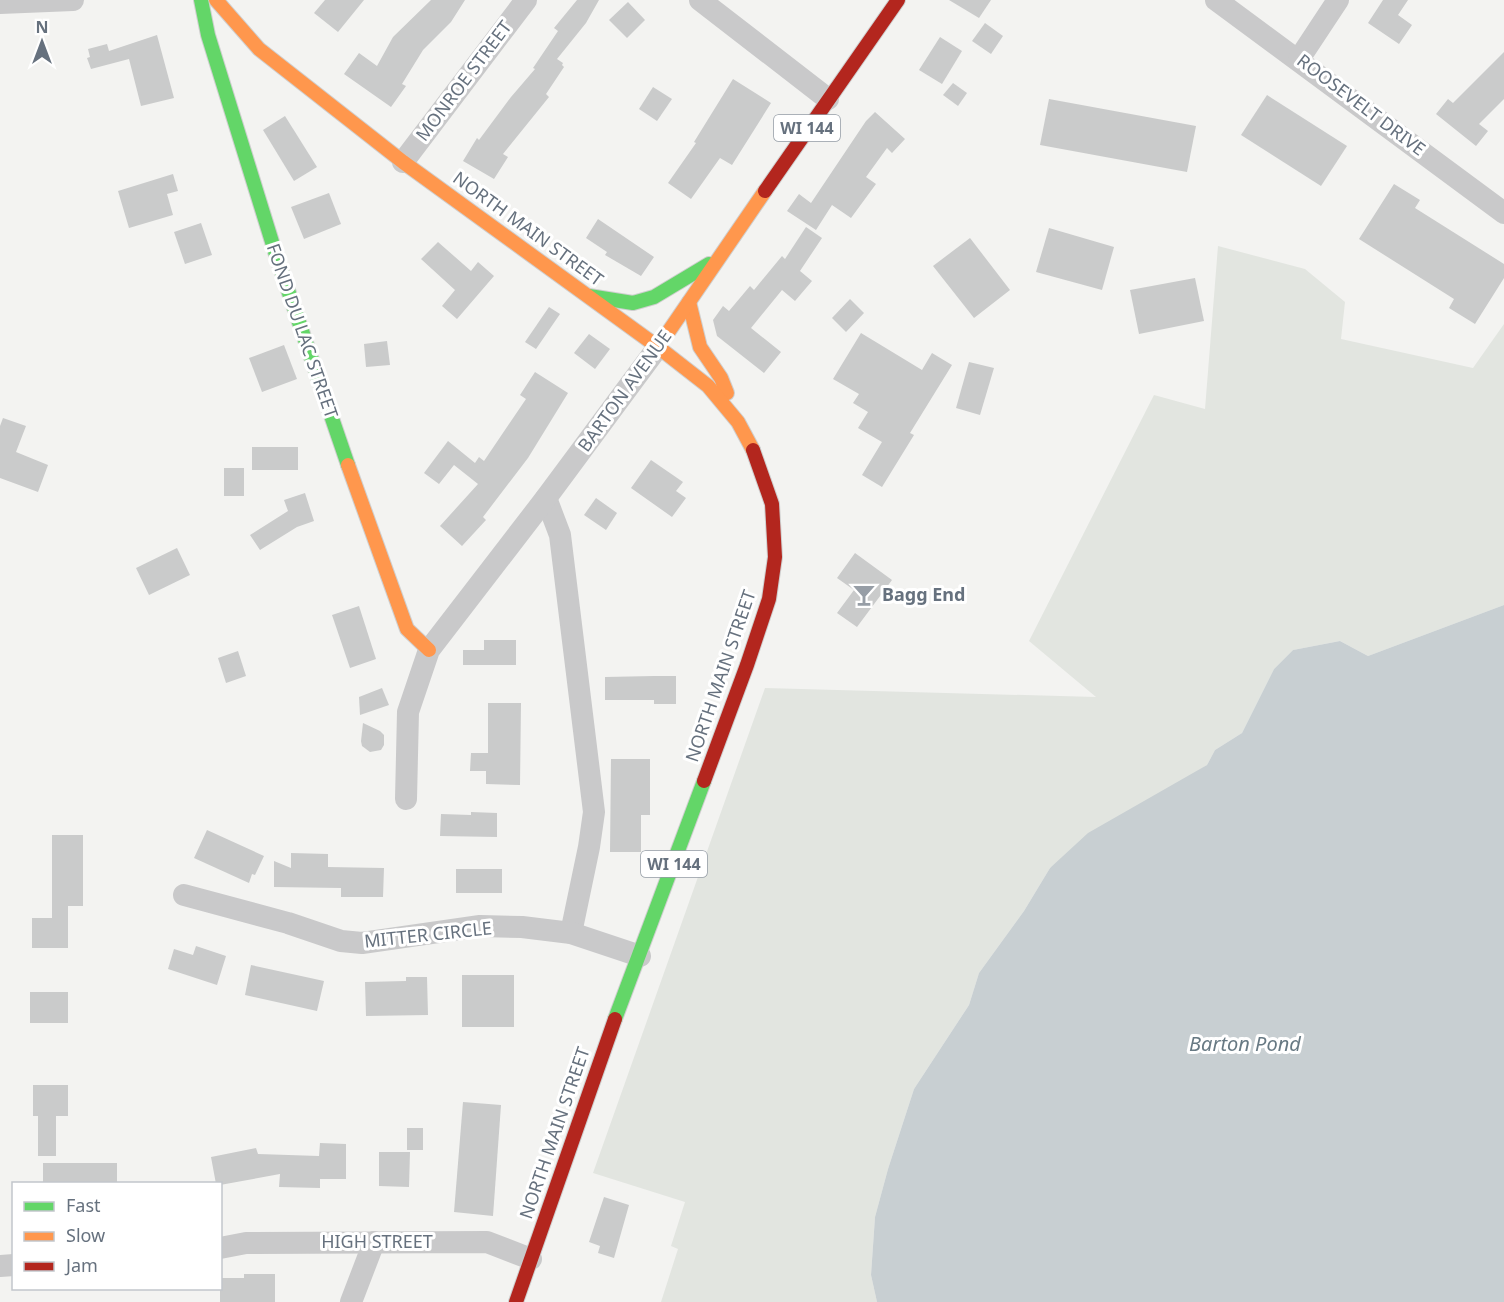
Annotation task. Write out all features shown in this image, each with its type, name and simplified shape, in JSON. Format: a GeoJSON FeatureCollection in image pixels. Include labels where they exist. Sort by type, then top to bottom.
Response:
{"type":"FeatureCollection","features":[{"type":"Feature","properties":{"kind":"main road","name":"FOND DU LAC STREET"},"geometry":{"type":"LineString","coordinates":[[201,0],[208,34],[277,258],[389,583],[407,629],[429,650]]}},
{"type":"Feature","properties":{"kind":"main road","name":"NORTH MAIN STREET"},"geometry":{"type":"LineString","coordinates":[[216,0],[259,49],[404,162],[589,296],[708,386],[738,422],[756,456],[772,504],[775,557],[769,599],[743,677],[608,1038],[516,1302]]}},
{"type":"Feature","properties":{"kind":"main road","name":"BARTON AVENUE"},"geometry":{"type":"LineString","coordinates":[[658,347],[898,0]]}},
{"type":"Feature","properties":{"kind":"main road"},"geometry":{"type":"LineString","coordinates":[[589,296],[633,303],[654,297],[718,258]]}},
{"type":"Feature","properties":{"kind":"main road"},"geometry":{"type":"LineString","coordinates":[[689,302],[700,347],[722,378],[738,422]]}},
{"type":"Feature","properties":{"kind":"street"},"geometry":{"type":"LineString","coordinates":[[0,3],[73,0]]}},
{"type":"Feature","properties":{"kind":"street","name":"MONROE STREET"},"geometry":{"type":"LineString","coordinates":[[404,162],[525,0]]}},
{"type":"Feature","properties":{"kind":"street"},"geometry":{"type":"LineString","coordinates":[[700,0],[828,99]]}},
{"type":"Feature","properties":{"kind":"street","name":"ROOSEVELT DRIVE"},"geometry":{"type":"LineString","coordinates":[[1216,0],[1501,202]]}},
{"type":"Feature","properties":{"kind":"street"},"geometry":{"type":"LineString","coordinates":[[1299,59],[1338,0]]}},
{"type":"Feature","properties":{"kind":"street","name":"BARTON AVENUE"},"geometry":{"type":"LineString","coordinates":[[406,800],[408,712],[429,650],[658,347]]}},
{"type":"Feature","properties":{"kind":"street"},"geometry":{"type":"LineString","coordinates":[[546,498],[560,535],[594,812],[571,933]]}},
{"type":"Feature","properties":{"kind":"street","name":"MITTER CIRCLE"},"geometry":{"type":"LineString","coordinates":[[184,895],[288,923],[341,941],[362,943],[480,926],[522,927],[571,933],[639,956]]}},
{"type":"Feature","properties":{"kind":"street"},"geometry":{"type":"LineString","coordinates":[[351,1302],[374,1242]]}},
{"type":"Feature","properties":{"kind":"street","name":"HIGH STREET"},"geometry":{"type":"LineString","coordinates":[[222,1248],[246,1243],[487,1242],[531,1259]]}},
{"type":"Feature","properties":{"kind":"shaded area"},"geometry":{"type":"Polygon","coordinates":[[[1218,246],[1305,269],[1345,302],[1341,339],[1473,368],[1504,324],[1504,605],[1368,656],[1340,641],[1293,650],[1274,669],[1242,733],[1215,750],[1207,765],[1050,868],[1024,911],[979,973],[969,1005],[914,1089],[875,1217],[871,1275],[877,1302],[661,1302],[678,1249],[671,1246],[685,1202],[593,1173],[765,688],[1096,697],[1029,641],[1154,395],[1205,409],[1218,246]]]}},
{"type":"Feature","properties":{"kind":"water","name":"Barton Pond"},"geometry":{"type":"Polygon","coordinates":[[[1504,605],[1504,1302],[877,1302],[871,1275],[875,1217],[914,1089],[969,1005],[979,973],[1024,911],[1050,868],[1088,833],[1207,765],[1215,750],[1242,733],[1274,669],[1293,650],[1340,641],[1368,656],[1504,605]]]}},
{"type":"Feature","properties":{"kind":"building"},"geometry":{"type":"Polygon","coordinates":[[[325,0],[364,0],[338,32],[314,13],[325,0]]]}},
{"type":"Feature","properties":{"kind":"building"},"geometry":{"type":"Polygon","coordinates":[[[431,0],[465,0],[451,22],[423,50],[402,84],[406,86],[391,107],[344,74],[359,53],[377,66],[393,37],[431,0]]]}},
{"type":"Feature","properties":{"kind":"building"},"geometry":{"type":"Polygon","coordinates":[[[577,0],[599,0],[586,23],[557,59],[563,63],[564,67],[546,94],[549,97],[503,154],[508,157],[494,179],[463,161],[477,138],[479,140],[535,69],[533,68],[558,31],[554,28],[577,0]]]}},
{"type":"Feature","properties":{"kind":"building"},"geometry":{"type":"Polygon","coordinates":[[[949,0],[991,0],[979,18],[949,0]]]}},
{"type":"Feature","properties":{"kind":"building"},"geometry":{"type":"Polygon","coordinates":[[[1383,0],[1408,0],[1398,15],[1412,25],[1399,44],[1368,23],[1383,0]]]}},
{"type":"Feature","properties":{"kind":"building"},"geometry":{"type":"Polygon","coordinates":[[[628,2],[645,20],[627,38],[609,20],[628,2]]]}},
{"type":"Feature","properties":{"kind":"building"},"geometry":{"type":"Polygon","coordinates":[[[985,23],[1003,36],[991,54],[972,41],[985,23]]]}},
{"type":"Feature","properties":{"kind":"building"},"geometry":{"type":"Polygon","coordinates":[[[157,35],[174,98],[141,106],[129,59],[91,69],[87,58],[90,57],[88,49],[107,44],[109,51],[157,35]]]}},
{"type":"Feature","properties":{"kind":"building"},"geometry":{"type":"Polygon","coordinates":[[[940,37],[962,51],[942,84],[919,70],[940,37]]]}},
{"type":"Feature","properties":{"kind":"building"},"geometry":{"type":"Polygon","coordinates":[[[1504,52],[1504,99],[1479,124],[1488,131],[1476,146],[1436,114],[1448,99],[1453,103],[1504,52]]]}},
{"type":"Feature","properties":{"kind":"building"},"geometry":{"type":"Polygon","coordinates":[[[733,79],[771,103],[732,165],[720,158],[691,199],[668,183],[696,143],[694,142],[733,79]]]}},
{"type":"Feature","properties":{"kind":"building"},"geometry":{"type":"Polygon","coordinates":[[[953,83],[967,93],[958,106],[943,95],[953,83]]]}},
{"type":"Feature","properties":{"kind":"building"},"geometry":{"type":"Polygon","coordinates":[[[653,87],[672,99],[657,121],[639,109],[653,87]]]}},
{"type":"Feature","properties":{"kind":"building"},"geometry":{"type":"Polygon","coordinates":[[[1267,95],[1347,146],[1321,186],[1241,135],[1267,95]]]}},
{"type":"Feature","properties":{"kind":"building"},"geometry":{"type":"Polygon","coordinates":[[[1049,99],[1196,126],[1187,172],[1040,145],[1049,99]]]}},
{"type":"Feature","properties":{"kind":"building"},"geometry":{"type":"Polygon","coordinates":[[[875,112],[905,139],[892,153],[887,148],[866,177],[876,184],[851,218],[832,205],[816,230],[787,211],[799,194],[811,203],[866,121],[875,112]]]}},
{"type":"Feature","properties":{"kind":"building"},"geometry":{"type":"Polygon","coordinates":[[[285,116],[317,167],[294,181],[263,130],[285,116]]]}},
{"type":"Feature","properties":{"kind":"building"},"geometry":{"type":"Polygon","coordinates":[[[173,174],[178,191],[167,194],[173,215],[129,228],[118,191],[173,174]]]}},
{"type":"Feature","properties":{"kind":"building"},"geometry":{"type":"Polygon","coordinates":[[[1394,184],[1420,200],[1415,208],[1504,264],[1504,278],[1475,324],[1449,308],[1454,299],[1359,239],[1394,184]]]}},
{"type":"Feature","properties":{"kind":"building"},"geometry":{"type":"Polygon","coordinates":[[[329,193],[341,224],[304,239],[291,207],[329,193]]]}},
{"type":"Feature","properties":{"kind":"building"},"geometry":{"type":"Polygon","coordinates":[[[598,219],[654,257],[641,276],[605,255],[607,252],[586,238],[598,219]]]}},
{"type":"Feature","properties":{"kind":"building"},"geometry":{"type":"Polygon","coordinates":[[[201,223],[212,255],[185,264],[174,232],[201,223]]]}},
{"type":"Feature","properties":{"kind":"building"},"geometry":{"type":"Polygon","coordinates":[[[806,227],[822,238],[800,271],[812,281],[795,301],[782,290],[751,328],[781,352],[764,373],[717,336],[713,320],[723,306],[729,311],[750,286],[754,290],[782,256],[785,259],[806,227]]]}},
{"type":"Feature","properties":{"kind":"building"},"geometry":{"type":"Polygon","coordinates":[[[1049,228],[1114,247],[1102,290],[1036,272],[1049,228]]]}},
{"type":"Feature","properties":{"kind":"building"},"geometry":{"type":"Polygon","coordinates":[[[970,238],[1010,290],[974,318],[933,266],[970,238]]]}},
{"type":"Feature","properties":{"kind":"building"},"geometry":{"type":"Polygon","coordinates":[[[438,242],[471,271],[478,262],[494,276],[457,319],[442,306],[455,290],[421,259],[438,242]]]}},
{"type":"Feature","properties":{"kind":"building"},"geometry":{"type":"Polygon","coordinates":[[[1195,278],[1204,321],[1139,334],[1130,290],[1195,278]]]}},
{"type":"Feature","properties":{"kind":"building"},"geometry":{"type":"Polygon","coordinates":[[[850,299],[864,313],[846,332],[832,318],[850,299]]]}},
{"type":"Feature","properties":{"kind":"building"},"geometry":{"type":"Polygon","coordinates":[[[549,307],[560,314],[536,349],[525,342],[549,307]]]}},
{"type":"Feature","properties":{"kind":"building"},"geometry":{"type":"Polygon","coordinates":[[[861,333],[922,370],[932,353],[952,365],[910,433],[914,435],[882,487],[862,475],[882,442],[858,428],[868,412],[853,403],[859,394],[833,379],[861,333]]]}},
{"type":"Feature","properties":{"kind":"building"},"geometry":{"type":"Polygon","coordinates":[[[589,334],[610,349],[595,369],[574,353],[589,334]]]}},
{"type":"Feature","properties":{"kind":"building"},"geometry":{"type":"Polygon","coordinates":[[[387,341],[390,365],[366,367],[364,344],[387,341]]]}},
{"type":"Feature","properties":{"kind":"building"},"geometry":{"type":"Polygon","coordinates":[[[284,345],[297,379],[262,392],[249,358],[284,345]]]}},
{"type":"Feature","properties":{"kind":"building"},"geometry":{"type":"Polygon","coordinates":[[[969,362],[994,368],[980,415],[956,408],[969,362]]]}},
{"type":"Feature","properties":{"kind":"building"},"geometry":{"type":"Polygon","coordinates":[[[535,372],[568,393],[528,458],[483,517],[486,520],[462,546],[440,526],[478,484],[454,465],[439,484],[424,473],[448,441],[475,463],[479,457],[484,461],[526,399],[520,395],[535,372]]]}},
{"type":"Feature","properties":{"kind":"building"},"geometry":{"type":"Polygon","coordinates":[[[3,418],[26,426],[16,452],[48,465],[38,492],[0,478],[0,426],[3,418]]]}},
{"type":"Feature","properties":{"kind":"building"},"geometry":{"type":"Polygon","coordinates":[[[252,447],[298,447],[298,470],[252,470],[252,447]]]}},
{"type":"Feature","properties":{"kind":"building"},"geometry":{"type":"Polygon","coordinates":[[[651,460],[683,482],[676,491],[686,498],[672,517],[631,488],[651,460]]]}},
{"type":"Feature","properties":{"kind":"building"},"geometry":{"type":"Polygon","coordinates":[[[224,468],[244,468],[244,496],[224,496],[224,468]]]}},
{"type":"Feature","properties":{"kind":"building"},"geometry":{"type":"Polygon","coordinates":[[[305,493],[314,521],[297,527],[260,550],[250,535],[288,511],[284,500],[305,493]]]}},
{"type":"Feature","properties":{"kind":"building"},"geometry":{"type":"Polygon","coordinates":[[[596,498],[617,513],[606,530],[584,515],[596,498]]]}},
{"type":"Feature","properties":{"kind":"building"},"geometry":{"type":"Polygon","coordinates":[[[177,548],[190,575],[149,595],[136,568],[177,548]]]}},
{"type":"Feature","properties":{"kind":"building"},"geometry":{"type":"Polygon","coordinates":[[[855,553],[892,580],[857,627],[837,613],[854,590],[837,578],[855,553]]]}},
{"type":"Feature","properties":{"kind":"building"},"geometry":{"type":"Polygon","coordinates":[[[359,606],[376,659],[350,668],[332,615],[359,606]]]}},
{"type":"Feature","properties":{"kind":"building"},"geometry":{"type":"Polygon","coordinates":[[[484,640],[516,640],[516,665],[463,665],[463,650],[484,650],[484,640]]]}},
{"type":"Feature","properties":{"kind":"building"},"geometry":{"type":"Polygon","coordinates":[[[238,651],[246,676],[226,683],[218,658],[238,651]]]}},
{"type":"Feature","properties":{"kind":"building"},"geometry":{"type":"Polygon","coordinates":[[[676,676],[676,704],[654,704],[654,700],[605,700],[605,677],[676,676]]]}},
{"type":"Feature","properties":{"kind":"building"},"geometry":{"type":"Polygon","coordinates":[[[382,688],[389,705],[360,715],[359,697],[382,688]]]}},
{"type":"Feature","properties":{"kind":"building"},"geometry":{"type":"Polygon","coordinates":[[[488,703],[521,703],[520,785],[486,784],[486,771],[470,771],[471,753],[488,753],[488,703]]]}},
{"type":"Feature","properties":{"kind":"building"},"geometry":{"type":"Polygon","coordinates":[[[363,723],[384,735],[384,745],[381,750],[370,752],[362,746],[363,723]]]}},
{"type":"Feature","properties":{"kind":"building"},"geometry":{"type":"Polygon","coordinates":[[[611,759],[650,759],[650,815],[641,815],[641,852],[610,852],[611,759]]]}},
{"type":"Feature","properties":{"kind":"building"},"geometry":{"type":"Polygon","coordinates":[[[471,812],[497,813],[497,837],[440,836],[441,814],[471,815],[471,812]]]}},
{"type":"Feature","properties":{"kind":"building"},"geometry":{"type":"Polygon","coordinates":[[[207,830],[264,856],[249,883],[194,858],[207,830]]]}},
{"type":"Feature","properties":{"kind":"building"},"geometry":{"type":"Polygon","coordinates":[[[52,835],[83,835],[83,906],[68,906],[68,948],[32,948],[32,918],[52,918],[52,835]]]}},
{"type":"Feature","properties":{"kind":"building"},"geometry":{"type":"Polygon","coordinates":[[[291,853],[328,854],[328,867],[384,868],[383,897],[341,897],[341,888],[274,887],[274,861],[291,868],[291,853]]]}},
{"type":"Feature","properties":{"kind":"building"},"geometry":{"type":"Polygon","coordinates":[[[456,869],[502,869],[502,893],[456,893],[456,869]]]}},
{"type":"Feature","properties":{"kind":"building"},"geometry":{"type":"Polygon","coordinates":[[[196,946],[226,956],[217,985],[168,969],[174,949],[193,955],[196,946]]]}},
{"type":"Feature","properties":{"kind":"building"},"geometry":{"type":"Polygon","coordinates":[[[251,965],[324,981],[317,1011],[245,995],[251,965]]]}},
{"type":"Feature","properties":{"kind":"building"},"geometry":{"type":"Polygon","coordinates":[[[462,975],[514,975],[514,1027],[462,1027],[462,975]]]}},
{"type":"Feature","properties":{"kind":"building"},"geometry":{"type":"Polygon","coordinates":[[[406,977],[427,977],[428,1015],[366,1016],[365,982],[406,981],[406,977]]]}},
{"type":"Feature","properties":{"kind":"building"},"geometry":{"type":"Polygon","coordinates":[[[30,992],[68,992],[68,1023],[30,1023],[30,992]]]}},
{"type":"Feature","properties":{"kind":"building"},"geometry":{"type":"Polygon","coordinates":[[[33,1085],[68,1085],[68,1116],[56,1116],[56,1156],[38,1156],[38,1116],[33,1116],[33,1085]]]}},
{"type":"Feature","properties":{"kind":"building"},"geometry":{"type":"Polygon","coordinates":[[[463,1102],[501,1105],[493,1216],[454,1212],[463,1102]]]}},
{"type":"Feature","properties":{"kind":"building"},"geometry":{"type":"Polygon","coordinates":[[[407,1128],[423,1128],[423,1150],[407,1150],[407,1128]]]}},
{"type":"Feature","properties":{"kind":"building"},"geometry":{"type":"Polygon","coordinates":[[[320,1143],[346,1144],[346,1179],[320,1179],[320,1188],[279,1187],[280,1174],[222,1185],[222,1182],[216,1182],[211,1157],[256,1148],[258,1154],[319,1156],[320,1143]]]}},
{"type":"Feature","properties":{"kind":"building"},"geometry":{"type":"Polygon","coordinates":[[[379,1152],[410,1152],[409,1187],[379,1186],[379,1152]]]}},
{"type":"Feature","properties":{"kind":"building"},"geometry":{"type":"Polygon","coordinates":[[[43,1163],[117,1163],[117,1182],[43,1182],[43,1163]]]}},
{"type":"Feature","properties":{"kind":"building"},"geometry":{"type":"Polygon","coordinates":[[[604,1197],[629,1205],[614,1258],[598,1253],[600,1246],[589,1242],[604,1197]]]}},
{"type":"Feature","properties":{"kind":"building"},"geometry":{"type":"Polygon","coordinates":[[[244,1274],[275,1274],[275,1302],[220,1302],[222,1278],[244,1278],[244,1274]]]}},
{"type":"Feature","properties":{"kind":"traffic: fast"},"geometry":{"type":"LineString","coordinates":[[201,0],[208,35],[277,258],[348,465]]}},
{"type":"Feature","properties":{"kind":"traffic: fast"},"geometry":{"type":"LineString","coordinates":[[589,296],[633,303],[654,297],[709,264]]}},
{"type":"Feature","properties":{"kind":"traffic: fast"},"geometry":{"type":"LineString","coordinates":[[615,1019],[704,781]]}},
{"type":"Feature","properties":{"kind":"traffic: slow"},"geometry":{"type":"LineString","coordinates":[[216,0],[259,49],[403,162],[658,347]]}},
{"type":"Feature","properties":{"kind":"traffic: slow"},"geometry":{"type":"LineString","coordinates":[[753,450],[738,422],[708,386],[658,347],[765,191]]}},
{"type":"Feature","properties":{"kind":"traffic: slow"},"geometry":{"type":"LineString","coordinates":[[689,302],[700,347],[721,378],[727,393]]}},
{"type":"Feature","properties":{"kind":"traffic: slow"},"geometry":{"type":"LineString","coordinates":[[348,465],[407,629],[429,650]]}},
{"type":"Feature","properties":{"kind":"traffic: jam"},"geometry":{"type":"LineString","coordinates":[[765,191],[898,0]]}},
{"type":"Feature","properties":{"kind":"traffic: jam"},"geometry":{"type":"LineString","coordinates":[[704,781],[769,599],[775,557],[772,504],[753,450]]}},
{"type":"Feature","properties":{"kind":"traffic: jam"},"geometry":{"type":"LineString","coordinates":[[516,1302],[615,1019]]}},
{"type":"Feature","properties":{"kind":"place","name":"Bagg End"},"geometry":{"type":"Point","coordinates":[864,595]}}]}
